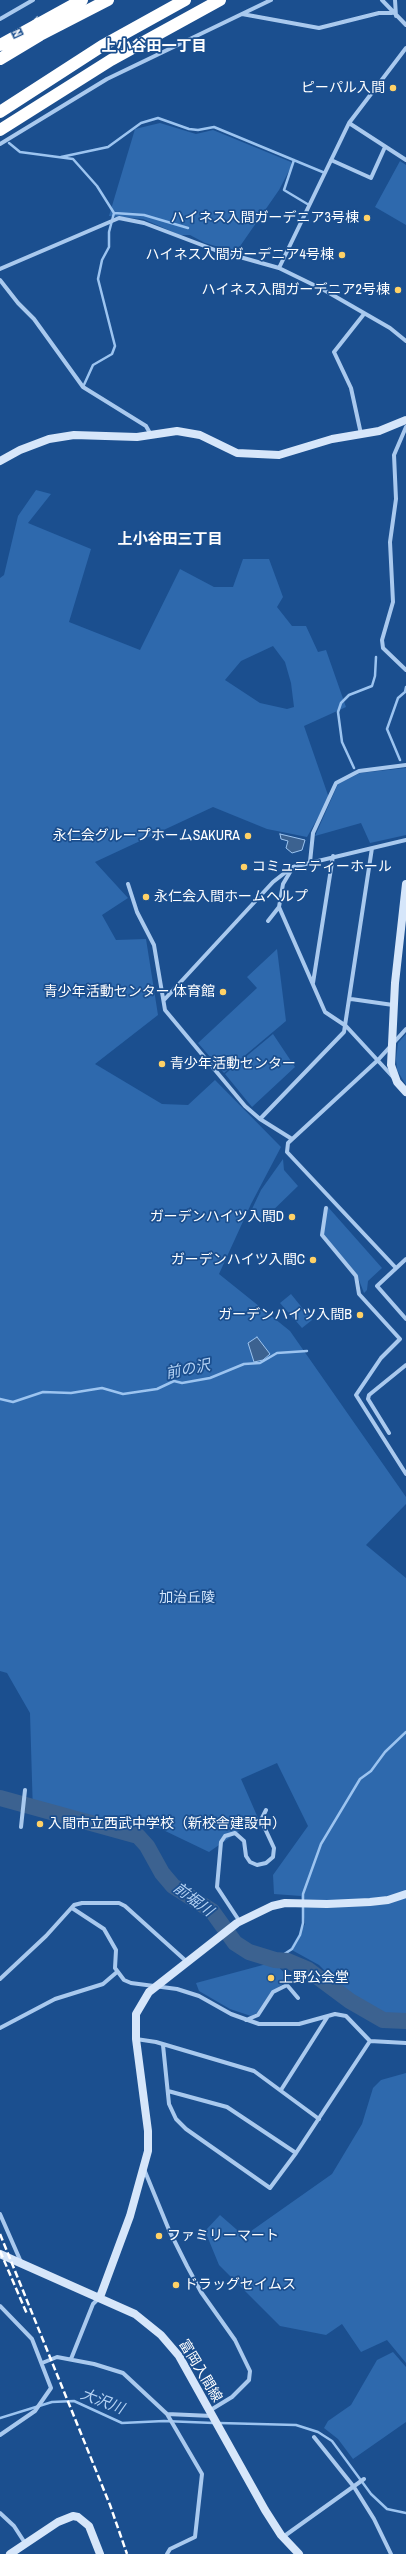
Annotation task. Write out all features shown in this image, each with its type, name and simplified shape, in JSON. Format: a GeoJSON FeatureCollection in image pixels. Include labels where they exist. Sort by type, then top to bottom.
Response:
{"type":"FeatureCollection","features":[{"type":"Feature","properties":{"kind":"highway"},"geometry":{"type":"LineString","coordinates":[[0,45],[82,0]]}},
{"type":"Feature","properties":{"kind":"highway"},"geometry":{"type":"LineString","coordinates":[[0,59],[40,35],[108,0]]}},
{"type":"Feature","properties":{"kind":"highway"},"geometry":{"type":"LineString","coordinates":[[0,112],[102,46],[185,0]]}},
{"type":"Feature","properties":{"kind":"highway"},"geometry":{"type":"LineString","coordinates":[[0,130],[111,60],[220,0]]}},
{"type":"Feature","properties":{"kind":"street"},"geometry":{"type":"LineString","coordinates":[[0,20],[33,0]]}},
{"type":"Feature","properties":{"kind":"street"},"geometry":{"type":"LineString","coordinates":[[0,144],[107,79],[271,0]]}},
{"type":"Feature","properties":{"kind":"street"},"geometry":{"type":"LineString","coordinates":[[382,0],[392,13],[406,25]]}},
{"type":"Feature","properties":{"kind":"street"},"geometry":{"type":"LineString","coordinates":[[395,0],[396,17]]}},
{"type":"Feature","properties":{"kind":"street"},"geometry":{"type":"LineString","coordinates":[[242,14],[319,28],[379,13],[392,13]]}},
{"type":"Feature","properties":{"kind":"street"},"geometry":{"type":"LineString","coordinates":[[279,268],[349,123],[406,48]]}},
{"type":"Feature","properties":{"kind":"street"},"geometry":{"type":"LineString","coordinates":[[349,123],[406,160]]}},
{"type":"Feature","properties":{"kind":"street"},"geometry":{"type":"LineString","coordinates":[[331,160],[371,178],[385,146]]}},
{"type":"Feature","properties":{"kind":"street"},"geometry":{"type":"LineString","coordinates":[[0,269],[119,218],[144,223],[215,250],[279,268],[324,290],[390,328],[406,341]]}},
{"type":"Feature","properties":{"kind":"street"},"geometry":{"type":"LineString","coordinates":[[0,280],[18,303],[34,319],[84,387],[146,426],[152,435]]}},
{"type":"Feature","properties":{"kind":"street"},"geometry":{"type":"LineString","coordinates":[[361,434],[351,388],[334,352],[364,314]]}},
{"type":"Feature","properties":{"kind":"street"},"geometry":{"type":"LineString","coordinates":[[0,461],[20,450],[49,439],[74,435],[123,438],[188,432],[200,435],[237,453],[266,457],[292,452],[332,439],[379,431],[406,420]]}},
{"type":"Feature","properties":{"kind":"street"},"geometry":{"type":"LineString","coordinates":[[406,427],[394,455],[396,499],[390,542],[393,602],[382,640],[383,648],[406,670]]}},
{"type":"Feature","properties":{"kind":"street"},"geometry":{"type":"LineString","coordinates":[[310,862],[313,833],[336,783],[360,771],[406,765]]}},
{"type":"Feature","properties":{"kind":"street"},"geometry":{"type":"LineString","coordinates":[[164,1000],[273,882],[293,867],[333,856],[406,840]]}},
{"type":"Feature","properties":{"kind":"street"},"geometry":{"type":"LineString","coordinates":[[260,1119],[344,1032],[351,999],[372,848]]}},
{"type":"Feature","properties":{"kind":"street"},"geometry":{"type":"LineString","coordinates":[[312,984],[333,856]]}},
{"type":"Feature","properties":{"kind":"street"},"geometry":{"type":"LineString","coordinates":[[268,921],[279,907],[283,884],[293,867]]}},
{"type":"Feature","properties":{"kind":"street"},"geometry":{"type":"LineString","coordinates":[[128,884],[137,912],[154,945],[165,1010],[245,1106],[260,1119],[292,1139]]}},
{"type":"Feature","properties":{"kind":"street"},"geometry":{"type":"LineString","coordinates":[[397,1082],[392,1070],[392,1045],[394,1005],[406,884]]}},
{"type":"Feature","properties":{"kind":"street"},"geometry":{"type":"LineString","coordinates":[[279,907],[325,1012],[346,1026],[406,1092]]}},
{"type":"Feature","properties":{"kind":"street"},"geometry":{"type":"LineString","coordinates":[[351,999],[394,1005]]}},
{"type":"Feature","properties":{"kind":"street"},"geometry":{"type":"LineString","coordinates":[[396,1268],[287,1152],[288,1143],[378,1060],[406,1028]]}},
{"type":"Feature","properties":{"kind":"street"},"geometry":{"type":"LineString","coordinates":[[326,1208],[322,1235],[356,1276],[359,1294],[400,1339],[381,1358],[356,1395],[406,1474]]}},
{"type":"Feature","properties":{"kind":"street"},"geometry":{"type":"LineString","coordinates":[[405,1317],[377,1286],[406,1260]]}},
{"type":"Feature","properties":{"kind":"street"},"geometry":{"type":"LineString","coordinates":[[389,1433],[368,1400],[369,1395],[406,1365]]}},
{"type":"Feature","properties":{"kind":"street"},"geometry":{"type":"LineString","coordinates":[[21,1827],[25,1790]]}},
{"type":"Feature","properties":{"kind":"street"},"geometry":{"type":"LineString","coordinates":[[239,1923],[217,1887],[221,1842],[225,1836],[235,1833],[244,1841],[248,1860],[257,1865],[266,1863],[273,1857],[274,1848],[261,1820],[266,1810]]}},
{"type":"Feature","properties":{"kind":"street"},"geometry":{"type":"LineString","coordinates":[[71,2359],[93,2304],[100,2297],[130,2216],[148,2151],[148,2131],[136,2039],[136,2014],[142,2001],[154,1987],[186,1960],[239,1923],[272,1906],[296,1903],[370,1902],[388,1900],[406,1894]]}},
{"type":"Feature","properties":{"kind":"street"},"geometry":{"type":"LineString","coordinates":[[0,1979],[46,1936],[72,1908],[82,1903],[119,1903],[125,1906],[186,1960]]}},
{"type":"Feature","properties":{"kind":"street"},"geometry":{"type":"LineString","coordinates":[[72,1908],[96,1922],[108,1934],[116,1950],[114,1963],[117,1972],[124,1980],[131,1983],[177,1989],[199,1996],[231,2014],[259,2024],[288,2025],[316,2021],[328,2015],[335,2014],[346,2016],[370,2041],[406,2043]]}},
{"type":"Feature","properties":{"kind":"street"},"geometry":{"type":"LineString","coordinates":[[0,2028],[55,1999],[103,1984],[117,1972]]}},
{"type":"Feature","properties":{"kind":"street"},"geometry":{"type":"LineString","coordinates":[[246,2020],[258,2015],[273,1992],[287,1986],[298,1998]]}},
{"type":"Feature","properties":{"kind":"street"},"geometry":{"type":"LineString","coordinates":[[281,2090],[328,2015]]}},
{"type":"Feature","properties":{"kind":"street"},"geometry":{"type":"LineString","coordinates":[[136,2039],[163,2045],[254,2071],[319,2119]]}},
{"type":"Feature","properties":{"kind":"street"},"geometry":{"type":"LineString","coordinates":[[163,2045],[169,2104],[176,2119],[186,2129],[270,2188],[296,2154],[370,2041]]}},
{"type":"Feature","properties":{"kind":"street"},"geometry":{"type":"LineString","coordinates":[[168,2092],[227,2107],[296,2154]]}},
{"type":"Feature","properties":{"kind":"street"},"geometry":{"type":"LineString","coordinates":[[144,2167],[169,2230],[184,2260],[201,2292],[235,2340],[250,2371],[249,2380],[212,2415],[167,2414]]}},
{"type":"Feature","properties":{"kind":"street"},"geometry":{"type":"LineString","coordinates":[[0,2214],[21,2262]]}},
{"type":"Feature","properties":{"kind":"street","name":"富岡入間線"},"geometry":{"type":"LineString","coordinates":[[0,2254],[100,2297],[134,2314],[161,2335],[179,2356],[283,2537],[299,2554]]}},
{"type":"Feature","properties":{"kind":"street"},"geometry":{"type":"LineString","coordinates":[[0,2306],[32,2339],[51,2388],[47,2397],[35,2411],[0,2434]]}},
{"type":"Feature","properties":{"kind":"street"},"geometry":{"type":"LineString","coordinates":[[42,2363],[57,2357],[71,2359],[123,2374],[167,2414],[171,2425],[202,2474],[195,2537],[170,2549],[167,2554]]}},
{"type":"Feature","properties":{"kind":"street"},"geometry":{"type":"LineString","coordinates":[[314,2437],[354,2487],[374,2518],[391,2554]]}},
{"type":"Feature","properties":{"kind":"street"},"geometry":{"type":"LineString","coordinates":[[283,2537],[362,2480]]}},
{"type":"Feature","properties":{"kind":"street"},"geometry":{"type":"LineString","coordinates":[[0,2513],[14,2526],[25,2543]]}},
{"type":"Feature","properties":{"kind":"street"},"geometry":{"type":"LineString","coordinates":[[10,2554],[58,2522],[73,2516],[78,2517],[89,2526],[100,2554]]}},
{"type":"Feature","properties":{"kind":"green space"},"geometry":{"type":"Polygon","coordinates":[[[160,123],[196,134],[213,130],[291,162],[291,167],[279,190],[236,252],[205,243],[190,235],[180,235],[143,219],[109,216],[135,129],[160,123]]]}},
{"type":"Feature","properties":{"kind":"green space"},"geometry":{"type":"Polygon","coordinates":[[[400,161],[406,165],[406,225],[375,207],[400,161]]]}},
{"type":"Feature","properties":{"kind":"green space","name":"加治丘陵"},"geometry":{"type":"Polygon","coordinates":[[[36,490],[51,494],[28,523],[91,549],[69,622],[140,650],[180,569],[214,587],[233,587],[243,559],[269,559],[283,597],[277,607],[292,626],[306,626],[318,652],[326,650],[346,707],[304,726],[329,798],[307,837],[267,829],[213,807],[95,862],[128,898],[102,915],[116,940],[146,939],[158,1015],[95,1064],[162,1104],[188,1105],[215,1080],[281,1147],[251,1204],[219,1274],[290,1331],[406,1497],[406,1504],[366,1545],[406,1578],[406,2022],[360,2006],[319,1965],[290,1949],[305,1924],[301,1896],[274,1894],[273,1875],[308,1826],[277,1763],[241,1779],[258,1818],[209,1852],[159,1828],[33,1814],[30,1713],[7,1673],[0,1671],[0,578],[4,575],[18,516],[36,490]],[[273,646],[241,661],[225,680],[260,703],[287,709],[294,707],[291,683],[285,662],[273,646]]]}},
{"type":"Feature","properties":{"kind":"green space"},"geometry":{"type":"Polygon","coordinates":[[[406,768],[406,835],[370,843],[361,823],[315,836],[338,784],[360,773],[406,768]]]}},
{"type":"Feature","properties":{"kind":"green space"},"geometry":{"type":"Polygon","coordinates":[[[277,949],[286,1021],[224,1073],[198,1043],[257,988],[247,977],[277,949]]]}},
{"type":"Feature","properties":{"kind":"green space"},"geometry":{"type":"Polygon","coordinates":[[[273,1034],[295,1067],[252,1107],[225,1074],[273,1034]]]}},
{"type":"Feature","properties":{"kind":"green space"},"geometry":{"type":"Polygon","coordinates":[[[406,1034],[406,1085],[397,1070],[396,1059],[398,1043],[406,1034]]]}},
{"type":"Feature","properties":{"kind":"green space"},"geometry":{"type":"Polygon","coordinates":[[[283,1159],[284,1170],[298,1186],[260,1223],[252,1209],[261,1190],[283,1159]]]}},
{"type":"Feature","properties":{"kind":"green space"},"geometry":{"type":"Polygon","coordinates":[[[328,1207],[382,1268],[368,1281],[367,1290],[364,1293],[357,1275],[322,1235],[328,1207]]]}},
{"type":"Feature","properties":{"kind":"green space"},"geometry":{"type":"Polygon","coordinates":[[[291,1294],[312,1320],[302,1328],[280,1303],[291,1294]]]}},
{"type":"Feature","properties":{"kind":"green space"},"geometry":{"type":"Polygon","coordinates":[[[274,1962],[290,1979],[270,1993],[257,2013],[251,2016],[230,2009],[199,1991],[196,1983],[274,1962]]]}},
{"type":"Feature","properties":{"kind":"green space"},"geometry":{"type":"Polygon","coordinates":[[[406,2073],[406,2363],[387,2340],[361,2352],[342,2324],[326,2335],[280,2326],[219,2265],[205,2231],[220,2215],[244,2236],[332,2174],[362,2124],[373,2088],[381,2080],[406,2073]]]}},
{"type":"Feature","properties":{"kind":"green space"},"geometry":{"type":"Polygon","coordinates":[[[393,2352],[406,2367],[406,2422],[353,2459],[338,2439],[324,2428],[328,2421],[351,2405],[377,2360],[393,2352]]]}},
{"type":"Feature","properties":{"kind":"shaded area"},"geometry":{"type":"Polygon","coordinates":[[[280,834],[305,840],[302,850],[292,853],[286,848],[288,841],[281,839],[280,834]]]}},
{"type":"Feature","properties":{"kind":"shaded area"},"geometry":{"type":"Polygon","coordinates":[[[257,1337],[270,1354],[263,1360],[254,1362],[248,1343],[257,1337]]]}},
{"type":"Feature","properties":{"kind":"waterway"},"geometry":{"type":"LineString","coordinates":[[61,157],[108,147],[141,123],[158,118],[189,129],[198,130],[214,127],[325,173]]}},
{"type":"Feature","properties":{"kind":"waterway"},"geometry":{"type":"LineString","coordinates":[[9,143],[20,152],[73,159],[97,186],[114,213],[144,215],[188,228]]}},
{"type":"Feature","properties":{"kind":"waterway"},"geometry":{"type":"LineString","coordinates":[[294,160],[284,190],[309,205]]}},
{"type":"Feature","properties":{"kind":"waterway"},"geometry":{"type":"LineString","coordinates":[[83,387],[93,365],[112,354],[115,346],[98,279],[102,260],[109,247],[109,232],[114,213]]}},
{"type":"Feature","properties":{"kind":"waterway"},"geometry":{"type":"LineString","coordinates":[[354,768],[342,742],[338,712],[341,703],[349,695],[372,686],[375,676],[376,657]]}},
{"type":"Feature","properties":{"kind":"waterway"},"geometry":{"type":"LineString","coordinates":[[400,760],[387,729],[398,698],[405,692],[406,687]]}},
{"type":"Feature","properties":{"kind":"waterway","name":"前の沢"},"geometry":{"type":"LineString","coordinates":[[0,1399],[13,1402],[43,1392],[71,1393],[102,1388],[123,1394],[157,1389],[174,1381],[182,1383],[210,1378],[244,1364],[260,1363],[277,1353],[307,1351]]}},
{"type":"Feature","properties":{"kind":"waterway"},"geometry":{"type":"LineString","coordinates":[[275,1960],[292,1949],[300,1935],[303,1923],[303,1894],[321,1844],[360,1779],[371,1771],[385,1752],[406,1732]]}},
{"type":"Feature","properties":{"kind":"waterway","name":"前堀川"},"geometry":{"type":"LineString","coordinates":[[0,1798],[138,1836],[147,1846],[162,1873],[173,1886],[212,1911],[235,1943],[249,1952],[275,1960],[288,1961],[307,1969],[350,2001],[383,2020],[406,2021]]}},
{"type":"Feature","properties":{"kind":"waterway","name":"大沢川"},"geometry":{"type":"LineString","coordinates":[[0,2418],[52,2402],[74,2401],[122,2423],[164,2421],[214,2423]]}},
{"type":"Feature","properties":{"kind":"waterway"},"geometry":{"type":"LineString","coordinates":[[219,2423],[296,2425],[318,2432],[332,2441],[371,2494],[387,2509],[406,2513]]}},
{"type":"Feature","properties":{"kind":"railway"},"geometry":{"type":"LineString","coordinates":[[0,2234],[110,2505],[127,2554]]}},
{"type":"Feature","properties":{"kind":"railway"},"geometry":{"type":"LineString","coordinates":[[0,2251],[27,2314]]}},
{"type":"Feature","properties":{"kind":"place","name":"ピーパル入間"},"geometry":{"type":"Point","coordinates":[393,88]}},
{"type":"Feature","properties":{"kind":"place","name":"ハイネス入間ガーデニア3号棟"},"geometry":{"type":"Point","coordinates":[367,218]}},
{"type":"Feature","properties":{"kind":"place","name":"ハイネス入間ガーデニア4号棟"},"geometry":{"type":"Point","coordinates":[342,255]}},
{"type":"Feature","properties":{"kind":"place","name":"ハイネス入間ガーデニア2号棟"},"geometry":{"type":"Point","coordinates":[398,290]}},
{"type":"Feature","properties":{"kind":"place","name":"永仁会グループホームSAKURA"},"geometry":{"type":"Point","coordinates":[248,836]}},
{"type":"Feature","properties":{"kind":"place","name":"コミュニティーホール"},"geometry":{"type":"Point","coordinates":[244,867]}},
{"type":"Feature","properties":{"kind":"place","name":"永仁会入間ホームヘルプ"},"geometry":{"type":"Point","coordinates":[146,897]}},
{"type":"Feature","properties":{"kind":"place","name":"青少年活動センター 体育館"},"geometry":{"type":"Point","coordinates":[223,992]}},
{"type":"Feature","properties":{"kind":"place","name":"青少年活動センター"},"geometry":{"type":"Point","coordinates":[162,1064]}},
{"type":"Feature","properties":{"kind":"place","name":"ガーデンハイツ入間D"},"geometry":{"type":"Point","coordinates":[292,1217]}},
{"type":"Feature","properties":{"kind":"place","name":"ガーデンハイツ入間C"},"geometry":{"type":"Point","coordinates":[313,1260]}},
{"type":"Feature","properties":{"kind":"place","name":"ガーデンハイツ入間B"},"geometry":{"type":"Point","coordinates":[360,1315]}},
{"type":"Feature","properties":{"kind":"place","name":"入間市立西武中学校（新校舎建設中）"},"geometry":{"type":"Point","coordinates":[40,1824]}},
{"type":"Feature","properties":{"kind":"place","name":"上野公会堂"},"geometry":{"type":"Point","coordinates":[271,1978]}},
{"type":"Feature","properties":{"kind":"place","name":"ファミリーマート"},"geometry":{"type":"Point","coordinates":[159,2236]}},
{"type":"Feature","properties":{"kind":"place","name":"ドラッグセイムス"},"geometry":{"type":"Point","coordinates":[176,2285]}},
{"type":"Feature","properties":{"kind":"district","name":"上小谷田一丁目"},"geometry":{"type":"Point","coordinates":[154,47]}},
{"type":"Feature","properties":{"kind":"district","name":"上小谷田三丁目"},"geometry":{"type":"Point","coordinates":[170,540]}}]}
